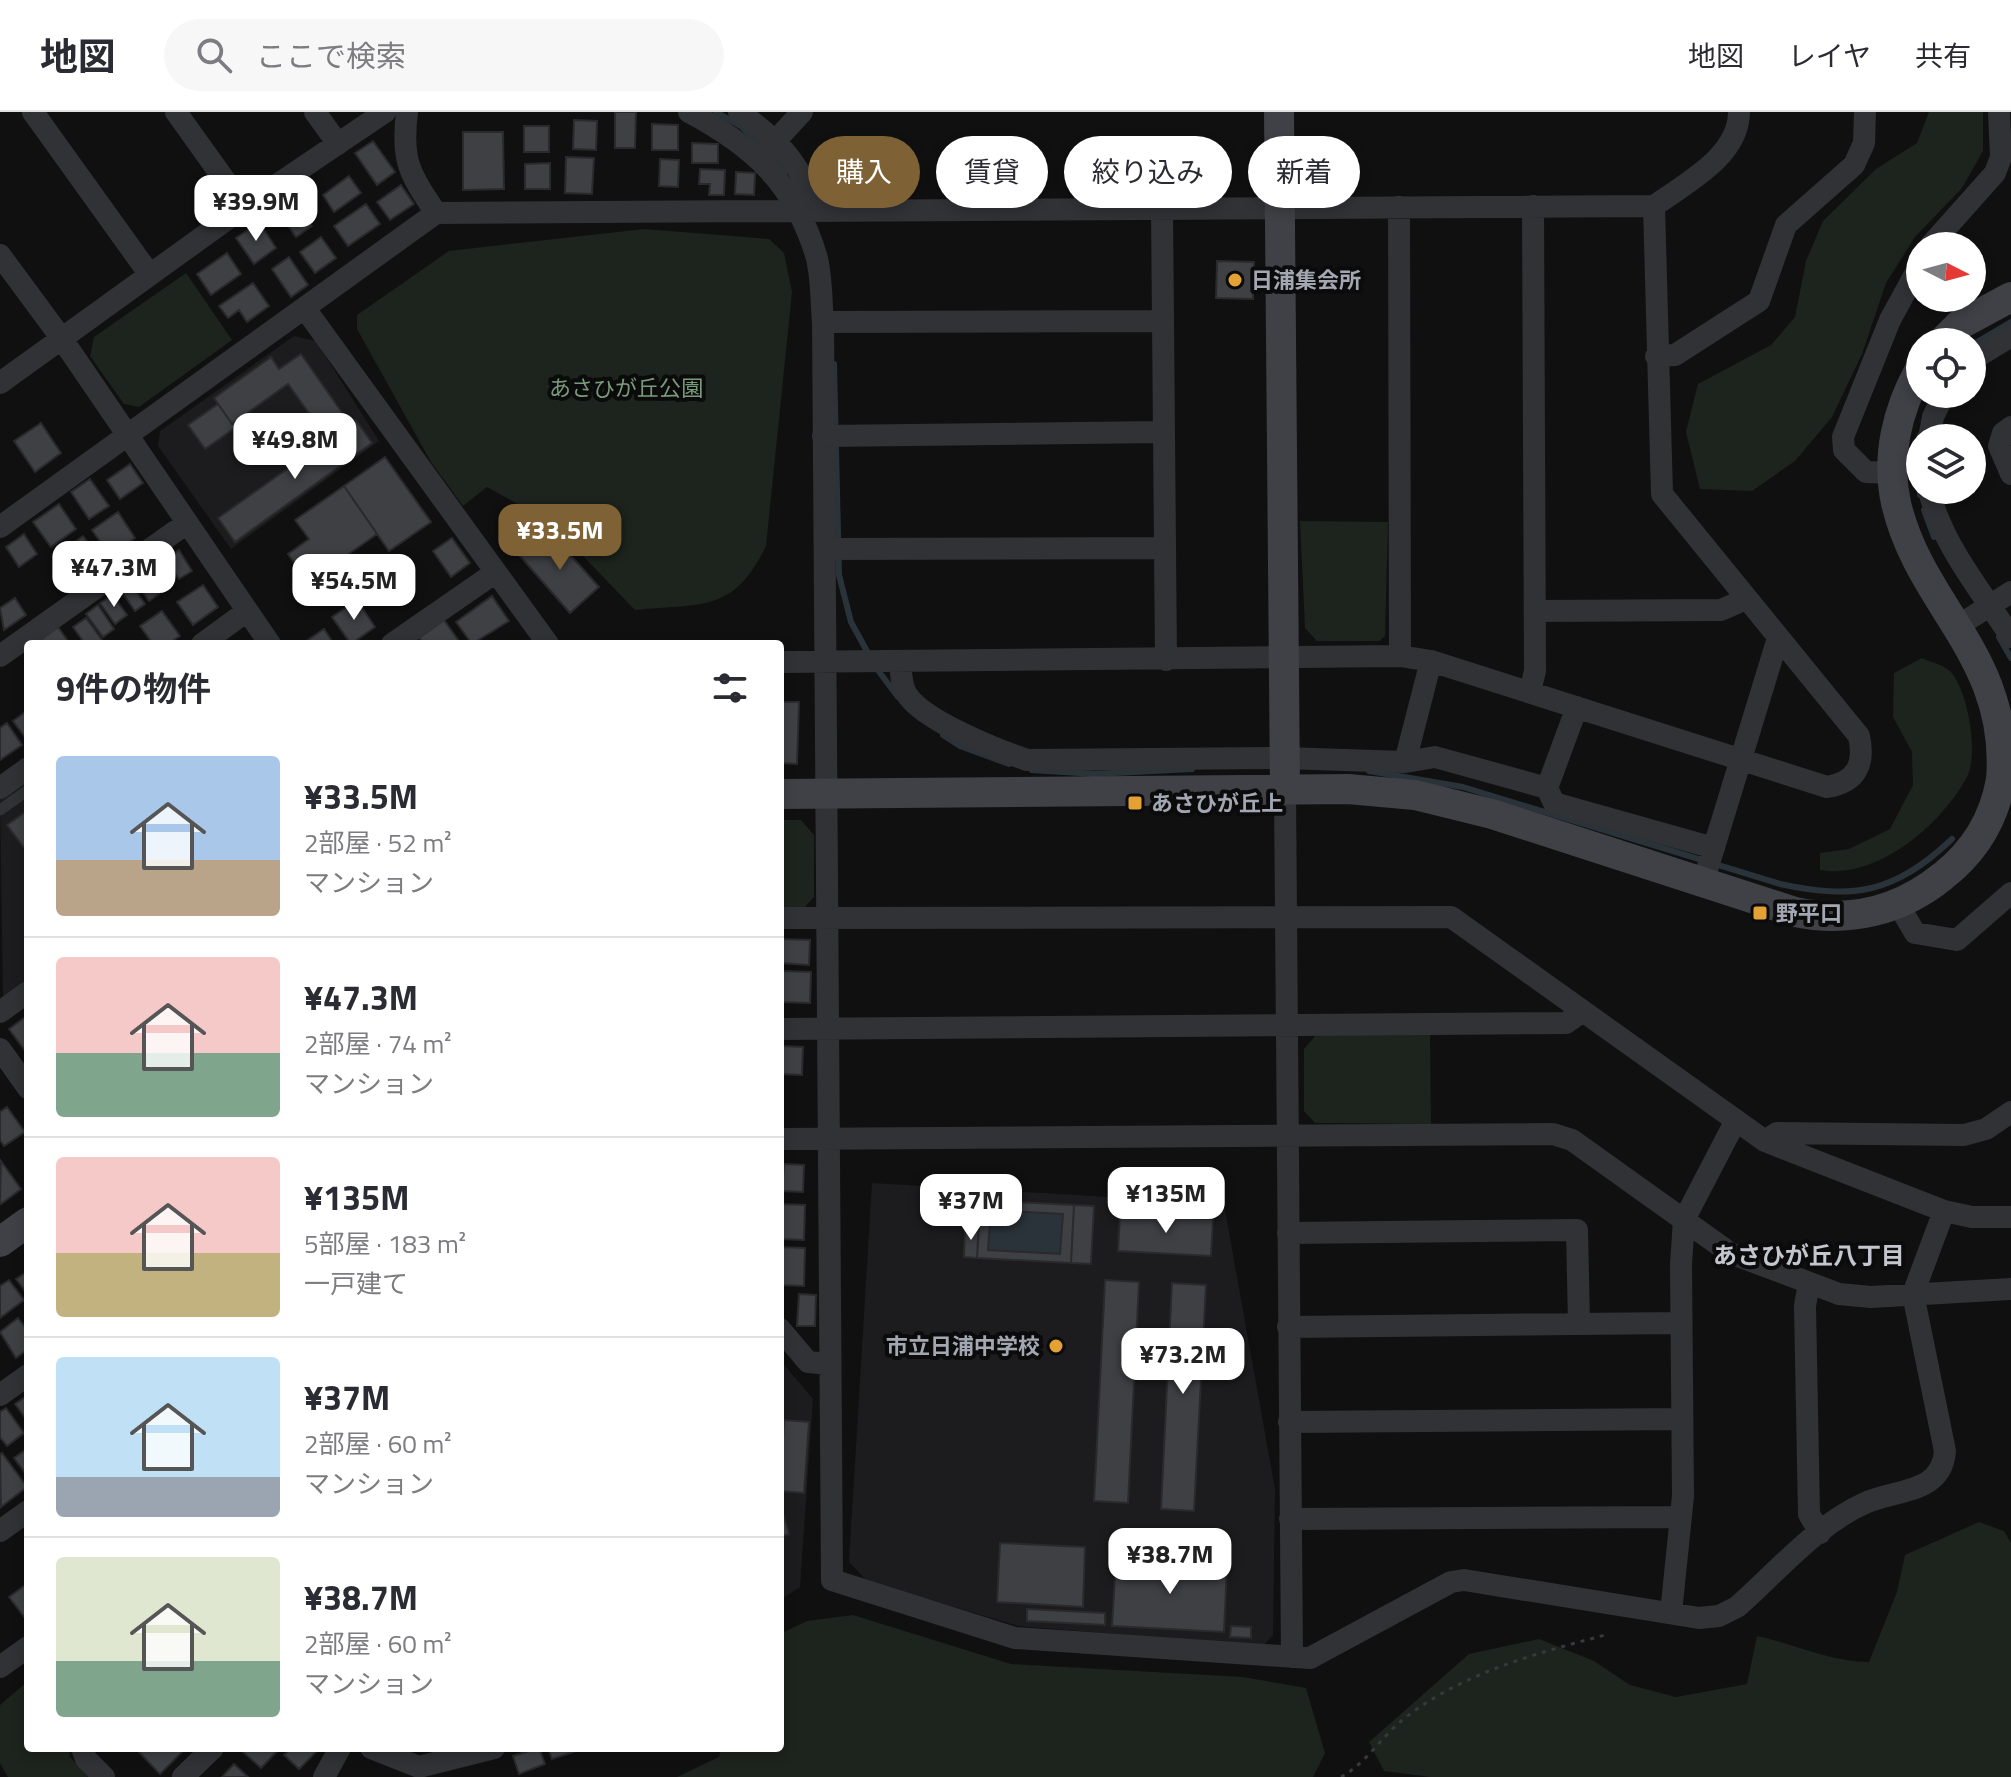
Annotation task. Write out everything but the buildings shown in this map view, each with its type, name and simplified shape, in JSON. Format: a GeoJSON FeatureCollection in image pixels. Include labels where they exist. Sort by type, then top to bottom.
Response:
{"type":"FeatureCollection","features":[{"type":"Feature","properties":{"kind":"street"},"geometry":{"type":"LineString","coordinates":[[33,112],[150,275]]}},
{"type":"Feature","properties":{"kind":"street"},"geometry":{"type":"LineString","coordinates":[[176,112],[244,207]]}},
{"type":"Feature","properties":{"kind":"street"},"geometry":{"type":"LineString","coordinates":[[315,112],[338,144]]}},
{"type":"Feature","properties":{"kind":"street"},"geometry":{"type":"LineString","coordinates":[[0,383],[244,207],[385,112]]}},
{"type":"Feature","properties":{"kind":"street"},"geometry":{"type":"LineString","coordinates":[[407,112],[403,147],[408,172],[436,213]]}},
{"type":"Feature","properties":{"kind":"street"},"geometry":{"type":"LineString","coordinates":[[689,112],[730,133],[760,157],[808,210]]}},
{"type":"Feature","properties":{"kind":"street"},"geometry":{"type":"LineString","coordinates":[[739,112],[777,139],[805,179],[823,322],[832,1580],[1015,1638],[1310,1658],[1451,1582],[1464,1580],[1699,1618],[1719,1616],[1737,1607],[1840,1515],[1869,1501],[1928,1484],[1944,1464],[1945,1451],[1913,1294],[1944,1211]]}},
{"type":"Feature","properties":{"kind":"street"},"geometry":{"type":"LineString","coordinates":[[760,157],[802,112]]}},
{"type":"Feature","properties":{"kind":"street"},"geometry":{"type":"LineString","coordinates":[[1279,112],[1279,136]]}},
{"type":"Feature","properties":{"kind":"street"},"geometry":{"type":"LineString","coordinates":[[1360,207],[1654,206],[1705,169],[1732,141],[1739,112]]}},
{"type":"Feature","properties":{"kind":"street"},"geometry":{"type":"LineString","coordinates":[[1656,356],[1675,355],[1759,301],[1786,225],[1854,165],[1864,143],[1865,112]]}},
{"type":"Feature","properties":{"kind":"street"},"geometry":{"type":"LineString","coordinates":[[1942,232],[1995,173],[2001,157],[1999,112]]}},
{"type":"Feature","properties":{"kind":"street"},"geometry":{"type":"LineString","coordinates":[[1530,692],[1535,671],[1533,206]]}},
{"type":"Feature","properties":{"kind":"street"},"geometry":{"type":"LineString","coordinates":[[784,662],[1400,656],[1431,661],[1827,787],[1852,779],[1860,767],[1863,753],[1859,736],[1662,494],[1654,206]]}},
{"type":"Feature","properties":{"kind":"street"},"geometry":{"type":"LineString","coordinates":[[1399,207],[1400,656]]}},
{"type":"Feature","properties":{"kind":"street"},"geometry":{"type":"LineString","coordinates":[[0,527],[306,310],[436,213],[1248,208]]}},
{"type":"Feature","properties":{"kind":"street"},"geometry":{"type":"LineString","coordinates":[[1279,208],[1292,1657]]}},
{"type":"Feature","properties":{"kind":"street"},"geometry":{"type":"LineString","coordinates":[[1162,209],[1166,660]]}},
{"type":"Feature","properties":{"kind":"street"},"geometry":{"type":"LineString","coordinates":[[0,255],[62,339],[267,640]]}},
{"type":"Feature","properties":{"kind":"street"},"geometry":{"type":"LineString","coordinates":[[1892,473],[1866,472],[1844,450],[1843,437],[1890,320],[1906,291]]}},
{"type":"Feature","properties":{"kind":"street"},"geometry":{"type":"LineString","coordinates":[[1956,328],[2011,297]]}},
{"type":"Feature","properties":{"kind":"street"},"geometry":{"type":"LineString","coordinates":[[306,310],[545,640]]}},
{"type":"Feature","properties":{"kind":"street"},"geometry":{"type":"LineString","coordinates":[[823,322],[1162,321]]}},
{"type":"Feature","properties":{"kind":"street"},"geometry":{"type":"LineString","coordinates":[[1986,351],[2011,336]]}},
{"type":"Feature","properties":{"kind":"street"},"geometry":{"type":"LineString","coordinates":[[784,794],[1348,789],[1415,795],[1492,814],[1703,883],[1826,918],[1867,914],[1898,904],[1926,890],[1959,864],[1980,836],[1997,802],[2004,767],[2000,697],[1986,662],[1914,549],[1897,505],[1892,473],[1898,421],[1906,393]]}},
{"type":"Feature","properties":{"kind":"street"},"geometry":{"type":"LineString","coordinates":[[2011,427],[2003,433],[1999,446],[2011,474]]}},
{"type":"Feature","properties":{"kind":"street"},"geometry":{"type":"LineString","coordinates":[[823,436],[1162,432]]}},
{"type":"Feature","properties":{"kind":"street"},"geometry":{"type":"LineString","coordinates":[[1934,504],[1940,523],[2011,637]]}},
{"type":"Feature","properties":{"kind":"street"},"geometry":{"type":"LineString","coordinates":[[0,656],[187,523]]}},
{"type":"Feature","properties":{"kind":"street"},"geometry":{"type":"LineString","coordinates":[[825,549],[1164,548]]}},
{"type":"Feature","properties":{"kind":"street"},"geometry":{"type":"LineString","coordinates":[[398,640],[496,572]]}},
{"type":"Feature","properties":{"kind":"street"},"geometry":{"type":"LineString","coordinates":[[1961,624],[2011,592]]}},
{"type":"Feature","properties":{"kind":"street"},"geometry":{"type":"LineString","coordinates":[[1535,611],[1721,610],[1746,599]]}},
{"type":"Feature","properties":{"kind":"street"},"geometry":{"type":"LineString","coordinates":[[207,640],[247,611]]}},
{"type":"Feature","properties":{"kind":"street"},"geometry":{"type":"LineString","coordinates":[[1703,883],[1778,638]]}},
{"type":"Feature","properties":{"kind":"street"},"geometry":{"type":"LineString","coordinates":[[900,661],[906,693],[938,720],[988,747],[1027,760],[1284,758],[1405,762],[1435,757],[1547,788]]}},
{"type":"Feature","properties":{"kind":"street"},"geometry":{"type":"LineString","coordinates":[[1405,762],[1431,661]]}},
{"type":"Feature","properties":{"kind":"street"},"geometry":{"type":"LineString","coordinates":[[1577,707],[1547,788],[1554,803],[1714,848]]}},
{"type":"Feature","properties":{"kind":"street"},"geometry":{"type":"LineString","coordinates":[[0,788],[24,771]]}},
{"type":"Feature","properties":{"kind":"street"},"geometry":{"type":"LineString","coordinates":[[1898,904],[1915,933],[1957,940],[2011,893]]}},
{"type":"Feature","properties":{"kind":"street"},"geometry":{"type":"LineString","coordinates":[[784,918],[1451,917],[1765,1141],[1944,1211],[1972,1217],[2011,1217]]}},
{"type":"Feature","properties":{"kind":"street"},"geometry":{"type":"LineString","coordinates":[[0,1012],[24,995]]}},
{"type":"Feature","properties":{"kind":"street"},"geometry":{"type":"LineString","coordinates":[[784,1029],[1566,1023],[1583,1011]]}},
{"type":"Feature","properties":{"kind":"street"},"geometry":{"type":"LineString","coordinates":[[0,1049],[19,1080]]}},
{"type":"Feature","properties":{"kind":"street"},"geometry":{"type":"LineString","coordinates":[[1765,1141],[1777,1133],[1964,1135],[1986,1129],[2011,1112]]}},
{"type":"Feature","properties":{"kind":"street"},"geometry":{"type":"LineString","coordinates":[[1671,1613],[1681,1517],[1684,1220],[1736,1120]]}},
{"type":"Feature","properties":{"kind":"street"},"geometry":{"type":"LineString","coordinates":[[784,1139],[1553,1134],[1572,1140],[1730,1253],[1809,1283],[1855,1295],[2011,1289]]}},
{"type":"Feature","properties":{"kind":"street"},"geometry":{"type":"LineString","coordinates":[[0,1242],[24,1225]]}},
{"type":"Feature","properties":{"kind":"street"},"geometry":{"type":"LineString","coordinates":[[1288,1233],[1577,1230],[1579,1324]]}},
{"type":"Feature","properties":{"kind":"street"},"geometry":{"type":"LineString","coordinates":[[1809,1283],[1805,1306],[1809,1514],[1820,1533]]}},
{"type":"Feature","properties":{"kind":"street"},"geometry":{"type":"LineString","coordinates":[[1288,1327],[1681,1323]]}},
{"type":"Feature","properties":{"kind":"street"},"geometry":{"type":"LineString","coordinates":[[784,1334],[808,1362],[830,1364]]}},
{"type":"Feature","properties":{"kind":"street"},"geometry":{"type":"LineString","coordinates":[[0,1395],[24,1378]]}},
{"type":"Feature","properties":{"kind":"street"},"geometry":{"type":"LineString","coordinates":[[1289,1422],[1682,1419]]}},
{"type":"Feature","properties":{"kind":"street"},"geometry":{"type":"LineString","coordinates":[[0,1531],[24,1514]]}},
{"type":"Feature","properties":{"kind":"street"},"geometry":{"type":"LineString","coordinates":[[1290,1519],[1681,1517]]}},
{"type":"Feature","properties":{"kind":"street"},"geometry":{"type":"LineString","coordinates":[[0,1667],[24,1650]]}},
{"type":"Feature","properties":{"kind":"street"},"geometry":{"type":"LineString","coordinates":[[83,1752],[86,1759],[104,1777]]}},
{"type":"Feature","properties":{"kind":"street"},"geometry":{"type":"LineString","coordinates":[[183,1777],[209,1752]]}},
{"type":"Feature","properties":{"kind":"street"},"geometry":{"type":"LineString","coordinates":[[324,1777],[338,1752]]}},
{"type":"Feature","properties":{"kind":"street"},"geometry":{"type":"LineString","coordinates":[[381,1752],[419,1767],[477,1752]]}},
{"type":"Feature","properties":{"kind":"lane"},"geometry":{"type":"LineString","coordinates":[[0,810],[24,793]]}},
{"type":"Feature","properties":{"kind":"path"},"geometry":{"type":"LineString","coordinates":[[1341,1777],[1352,1771],[1401,1721],[1467,1679],[1543,1652],[1605,1635]]}},
{"type":"Feature","properties":{"kind":"shaded area"},"geometry":{"type":"Polygon","coordinates":[[[294,336],[316,341],[379,441],[231,549],[158,446],[160,431],[294,336]]]}},
{"type":"Feature","properties":{"kind":"shaded area"},"geometry":{"type":"Polygon","coordinates":[[[24,782],[24,984],[3,999],[0,799],[24,782]]]}},
{"type":"Feature","properties":{"kind":"shaded area","name":"市立日浦中学校"},"geometry":{"type":"Polygon","coordinates":[[[872,1183],[1224,1204],[1275,1489],[1273,1635],[1263,1646],[1018,1626],[867,1581],[849,1562],[872,1183]]]}},
{"type":"Feature","properties":{"kind":"shaded area"},"geometry":{"type":"Polygon","coordinates":[[[991,1210],[1063,1214],[1060,1254],[988,1250],[991,1210]]]}},
{"type":"Feature","properties":{"kind":"shaded area"},"geometry":{"type":"Polygon","coordinates":[[[784,1365],[813,1399],[800,1587],[784,1597],[784,1365]]]}},
{"type":"Feature","properties":{"kind":"green space"},"geometry":{"type":"Polygon","coordinates":[[[1929,112],[1983,112],[1983,151],[1962,188],[1920,232],[1906,232],[1906,251],[1886,283],[1862,354],[1832,417],[1795,461],[1752,491],[1700,489],[1686,432],[1698,384],[1771,345],[1795,317],[1806,261],[1823,221],[1876,169],[1917,143],[1929,112]]]}},
{"type":"Feature","properties":{"kind":"green space","name":"あさひが丘公園"},"geometry":{"type":"Polygon","coordinates":[[[644,229],[769,239],[784,253],[792,292],[766,546],[754,568],[728,594],[697,605],[635,610],[550,522],[487,487],[463,506],[431,462],[357,329],[357,315],[449,251],[644,229]]]}},
{"type":"Feature","properties":{"kind":"green space"},"geometry":{"type":"Polygon","coordinates":[[[186,273],[232,340],[139,407],[124,404],[90,356],[94,337],[186,273]]]}},
{"type":"Feature","properties":{"kind":"green space"},"geometry":{"type":"Polygon","coordinates":[[[1300,521],[1388,522],[1385,636],[1379,641],[1317,641],[1305,628],[1300,521]]]}},
{"type":"Feature","properties":{"kind":"green space"},"geometry":{"type":"Polygon","coordinates":[[[1922,658],[1950,671],[1962,692],[1972,738],[1967,777],[1956,795],[1924,830],[1885,858],[1842,871],[1820,870],[1820,853],[1849,849],[1890,829],[1913,785],[1912,752],[1893,717],[1894,673],[1922,658]]]}},
{"type":"Feature","properties":{"kind":"green space"},"geometry":{"type":"Polygon","coordinates":[[[784,820],[801,820],[814,835],[814,897],[805,907],[784,907],[784,820]]]}},
{"type":"Feature","properties":{"kind":"green space"},"geometry":{"type":"Polygon","coordinates":[[[1430,1034],[1431,1124],[1315,1123],[1304,1111],[1304,1049],[1316,1035],[1430,1034]]]}},
{"type":"Feature","properties":{"kind":"green space"},"geometry":{"type":"Polygon","coordinates":[[[1979,1522],[2004,1531],[2011,1543],[2011,1777],[1430,1777],[1384,1771],[1369,1742],[1469,1654],[1539,1639],[1594,1661],[1630,1685],[1676,1697],[1747,1684],[1757,1636],[1827,1656],[1869,1662],[1897,1592],[1905,1555],[1979,1522]]]}},
{"type":"Feature","properties":{"kind":"green space"},"geometry":{"type":"Polygon","coordinates":[[[853,1615],[1011,1664],[1243,1677],[1306,1688],[1325,1753],[1313,1777],[677,1777],[719,1757],[720,1752],[784,1752],[784,1632],[807,1621],[853,1615]]]}},
{"type":"Feature","properties":{"kind":"green space"},"geometry":{"type":"Polygon","coordinates":[[[24,1684],[24,1752],[69,1752],[70,1757],[88,1777],[8,1777],[0,1763],[0,1705],[24,1684]]]}},
{"type":"Feature","properties":{"kind":"waterway"},"geometry":{"type":"LineString","coordinates":[[716,112],[742,127],[787,171]]}},
{"type":"Feature","properties":{"kind":"waterway"},"geometry":{"type":"LineString","coordinates":[[1986,337],[2011,322]]}},
{"type":"Feature","properties":{"kind":"waterway"},"geometry":{"type":"LineString","coordinates":[[834,364],[839,575],[851,622],[869,655]]}},
{"type":"Feature","properties":{"kind":"waterway"},"geometry":{"type":"LineString","coordinates":[[1924,510],[1934,537]]}},
{"type":"Feature","properties":{"kind":"waterway"},"geometry":{"type":"LineString","coordinates":[[1999,637],[2011,658]]}},
{"type":"Feature","properties":{"kind":"waterway"},"geometry":{"type":"LineString","coordinates":[[874,665],[898,697]]}},
{"type":"Feature","properties":{"kind":"waterway"},"geometry":{"type":"LineString","coordinates":[[943,735],[960,746],[1009,764]]}},
{"type":"Feature","properties":{"kind":"waterway"},"geometry":{"type":"LineString","coordinates":[[1032,770],[1095,774],[1192,769]]}},
{"type":"Feature","properties":{"kind":"waterway"},"geometry":{"type":"LineString","coordinates":[[1369,771],[1463,787],[1780,884],[1807,889],[1852,891],[1873,888],[1912,871],[1952,839]]}},
{"type":"Feature","properties":{"kind":"place","name":"日浦集会所"},"geometry":{"type":"Point","coordinates":[1235,280]}},
{"type":"Feature","properties":{"kind":"place","name":"あさひが丘上"},"geometry":{"type":"Point","coordinates":[1135,803]}},
{"type":"Feature","properties":{"kind":"place","name":"野平口"},"geometry":{"type":"Point","coordinates":[1760,913]}},
{"type":"Feature","properties":{"kind":"place","name":"市立日浦中学校"},"geometry":{"type":"Point","coordinates":[1056,1346]}},
{"type":"Feature","properties":{"kind":"district","name":"あさひが丘八丁目"},"geometry":{"type":"Point","coordinates":[1809,1256]}}]}
